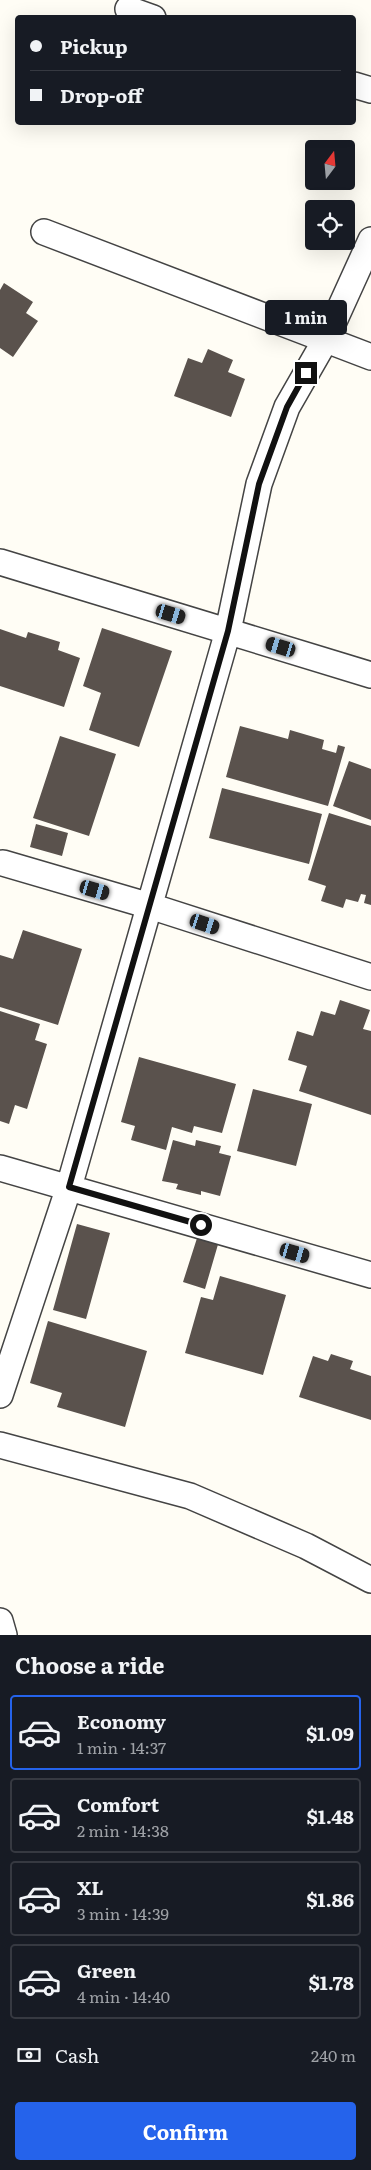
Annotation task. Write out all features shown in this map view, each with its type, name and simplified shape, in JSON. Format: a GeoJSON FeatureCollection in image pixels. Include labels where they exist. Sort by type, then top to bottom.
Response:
{"type":"FeatureCollection","features":[{"type":"Feature","properties":{"kind":"street"},"geometry":{"type":"LineString","coordinates":[[128,9],[145,15]]}},
{"type":"Feature","properties":{"kind":"street"},"geometry":{"type":"LineString","coordinates":[[356,86],[371,90]]}},
{"type":"Feature","properties":{"kind":"street"},"geometry":{"type":"LineString","coordinates":[[44,232],[371,357]]}},
{"type":"Feature","properties":{"kind":"street"},"geometry":{"type":"LineString","coordinates":[[0,1395],[69,1187],[150,906],[228,631],[259,484],[287,407],[326,339],[371,240]]}},
{"type":"Feature","properties":{"kind":"street"},"geometry":{"type":"LineString","coordinates":[[0,562],[371,675]]}},
{"type":"Feature","properties":{"kind":"street"},"geometry":{"type":"LineString","coordinates":[[3,863],[150,906],[371,977]]}},
{"type":"Feature","properties":{"kind":"street"},"geometry":{"type":"LineString","coordinates":[[0,1168],[371,1275]]}},
{"type":"Feature","properties":{"kind":"street"},"geometry":{"type":"LineString","coordinates":[[0,1445],[190,1496],[306,1546],[371,1580]]}},
{"type":"Feature","properties":{"kind":"street"},"geometry":{"type":"LineString","coordinates":[[0,1622],[4,1635]]}},
{"type":"Feature","properties":{"kind":"building"},"geometry":{"type":"Polygon","coordinates":[[[4,283],[33,302],[26,313],[38,321],[13,357],[0,348],[0,290],[4,283]]]}},
{"type":"Feature","properties":{"kind":"building"},"geometry":{"type":"Polygon","coordinates":[[[208,349],[233,360],[228,372],[245,379],[231,417],[174,396],[188,358],[202,363],[208,349]]]}},
{"type":"Feature","properties":{"kind":"building"},"geometry":{"type":"Polygon","coordinates":[[[102,628],[172,651],[139,747],[89,730],[101,693],[83,686],[102,628]]]}},
{"type":"Feature","properties":{"kind":"building"},"geometry":{"type":"Polygon","coordinates":[[[0,629],[26,638],[28,632],[60,642],[58,650],[80,658],[64,707],[0,686],[0,629]]]}},
{"type":"Feature","properties":{"kind":"building"},"geometry":{"type":"Polygon","coordinates":[[[240,726],[288,739],[290,730],[324,740],[322,749],[336,753],[338,745],[345,747],[328,806],[226,777],[240,726]]]}},
{"type":"Feature","properties":{"kind":"building"},"geometry":{"type":"Polygon","coordinates":[[[60,736],[116,754],[89,836],[33,818],[60,736]]]}},
{"type":"Feature","properties":{"kind":"building"},"geometry":{"type":"Polygon","coordinates":[[[349,761],[371,769],[371,820],[333,806],[349,761]]]}},
{"type":"Feature","properties":{"kind":"building"},"geometry":{"type":"Polygon","coordinates":[[[222,788],[322,814],[309,864],[209,838],[222,788]]]}},
{"type":"Feature","properties":{"kind":"building"},"geometry":{"type":"Polygon","coordinates":[[[329,813],[371,826],[371,905],[364,903],[366,895],[361,894],[358,902],[346,899],[343,908],[321,901],[326,886],[308,880],[329,813]]]}},
{"type":"Feature","properties":{"kind":"building"},"geometry":{"type":"Polygon","coordinates":[[[36,824],[68,833],[62,856],[30,847],[36,824]]]}},
{"type":"Feature","properties":{"kind":"building"},"geometry":{"type":"Polygon","coordinates":[[[23,930],[82,949],[58,1025],[0,1007],[0,955],[13,959],[23,930]]]}},
{"type":"Feature","properties":{"kind":"building"},"geometry":{"type":"Polygon","coordinates":[[[340,1000],[370,1010],[363,1029],[371,1031],[371,1115],[299,1091],[307,1066],[288,1060],[297,1031],[313,1036],[321,1011],[335,1015],[340,1000]]]}},
{"type":"Feature","properties":{"kind":"building"},"geometry":{"type":"Polygon","coordinates":[[[0,1011],[40,1024],[35,1040],[47,1044],[27,1109],[15,1105],[9,1124],[0,1121],[0,1011]]]}},
{"type":"Feature","properties":{"kind":"building"},"geometry":{"type":"Polygon","coordinates":[[[139,1057],[236,1084],[222,1133],[194,1126],[192,1133],[172,1127],[166,1150],[131,1140],[135,1126],[121,1122],[139,1057]]]}},
{"type":"Feature","properties":{"kind":"building"},"geometry":{"type":"Polygon","coordinates":[[[253,1089],[312,1104],[296,1166],[237,1151],[253,1089]]]}},
{"type":"Feature","properties":{"kind":"building"},"geometry":{"type":"Polygon","coordinates":[[[173,1140],[195,1146],[196,1140],[221,1146],[219,1153],[231,1156],[220,1196],[201,1191],[201,1195],[176,1189],[178,1184],[162,1181],[173,1140]]]}},
{"type":"Feature","properties":{"kind":"building"},"geometry":{"type":"Polygon","coordinates":[[[77,1224],[110,1233],[86,1319],[53,1310],[77,1224]]]}},
{"type":"Feature","properties":{"kind":"building"},"geometry":{"type":"Polygon","coordinates":[[[198,1235],[219,1241],[205,1289],[183,1282],[198,1235]]]}},
{"type":"Feature","properties":{"kind":"building"},"geometry":{"type":"Polygon","coordinates":[[[220,1276],[286,1295],[263,1375],[185,1353],[201,1297],[213,1300],[220,1276]]]}},
{"type":"Feature","properties":{"kind":"building"},"geometry":{"type":"Polygon","coordinates":[[[48,1321],[147,1351],[125,1427],[57,1407],[62,1393],[30,1383],[48,1321]]]}},
{"type":"Feature","properties":{"kind":"building"},"geometry":{"type":"Polygon","coordinates":[[[331,1354],[353,1361],[350,1369],[371,1376],[371,1420],[299,1397],[313,1356],[328,1361],[331,1354]]]}},
{"type":"Feature","properties":{"kind":"route"},"geometry":{"type":"LineString","coordinates":[[201,1225],[69,1187],[228,631],[259,484],[287,407],[306,373]]}}]}
